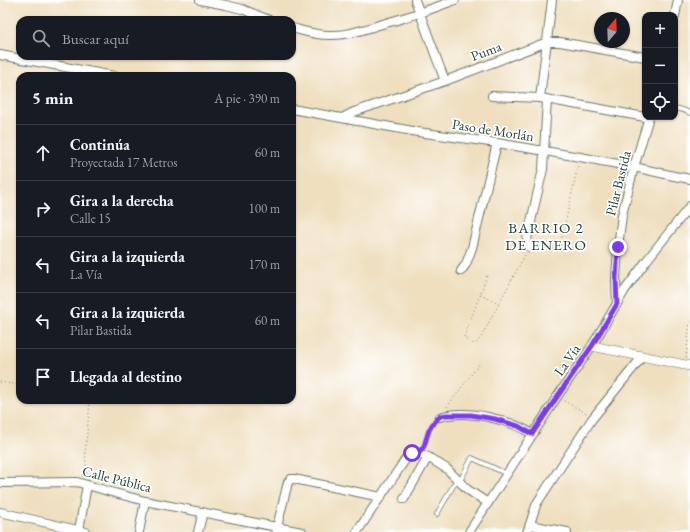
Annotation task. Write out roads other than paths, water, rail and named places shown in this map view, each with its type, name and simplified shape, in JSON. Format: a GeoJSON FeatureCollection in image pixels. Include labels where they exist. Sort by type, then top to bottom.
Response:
{"type":"FeatureCollection","features":[{"type":"Feature","properties":{"kind":"street"},"geometry":{"type":"LineString","coordinates":[[200,0],[237,8],[258,16]]}},
{"type":"Feature","properties":{"kind":"street"},"geometry":{"type":"LineString","coordinates":[[415,0],[445,81]]}},
{"type":"Feature","properties":{"kind":"street"},"geometry":{"type":"LineString","coordinates":[[296,29],[320,35],[356,32],[420,13],[455,0]]}},
{"type":"Feature","properties":{"kind":"street"},"geometry":{"type":"LineString","coordinates":[[529,247],[527,239],[544,161],[544,99],[547,42],[552,0]]}},
{"type":"Feature","properties":{"kind":"street"},"geometry":{"type":"LineString","coordinates":[[676,12],[678,0]]}},
{"type":"Feature","properties":{"kind":"street","name":"Puma"},"geometry":{"type":"LineString","coordinates":[[342,118],[354,112],[445,81],[547,42],[560,42],[642,56]]}},
{"type":"Feature","properties":{"kind":"street"},"geometry":{"type":"LineString","coordinates":[[0,55],[16,58]]}},
{"type":"Feature","properties":{"kind":"street"},"geometry":{"type":"LineString","coordinates":[[27,60],[92,72]]}},
{"type":"Feature","properties":{"kind":"street"},"geometry":{"type":"LineString","coordinates":[[492,96],[544,99],[642,116]]}},
{"type":"Feature","properties":{"kind":"street","name":"Paso de Morlán"},"geometry":{"type":"LineString","coordinates":[[296,110],[418,132],[580,157],[690,179]]}},
{"type":"Feature","properties":{"kind":"street","name":"Pilar Bastida"},"geometry":{"type":"LineString","coordinates":[[617,304],[617,270],[620,228],[646,120]]}},
{"type":"Feature","properties":{"kind":"street"},"geometry":{"type":"LineString","coordinates":[[461,271],[466,264],[472,248],[497,143]]}},
{"type":"Feature","properties":{"kind":"street","name":"La Vía"},"geometry":{"type":"LineString","coordinates":[[469,532],[532,434],[592,346],[634,278],[690,206]]}},
{"type":"Feature","properties":{"kind":"street"},"geometry":{"type":"LineString","coordinates":[[592,346],[688,365]]}},
{"type":"Feature","properties":{"kind":"street"},"geometry":{"type":"LineString","coordinates":[[567,532],[528,529],[537,503],[592,419],[642,357]]}},
{"type":"Feature","properties":{"kind":"street"},"geometry":{"type":"LineString","coordinates":[[440,416],[460,414],[480,416],[523,428],[532,434]]}},
{"type":"Feature","properties":{"kind":"street"},"geometry":{"type":"LineString","coordinates":[[357,532],[407,457],[416,452],[428,457],[447,469],[468,490],[488,503]]}},
{"type":"Feature","properties":{"kind":"street"},"geometry":{"type":"LineString","coordinates":[[404,499],[428,457]]}},
{"type":"Feature","properties":{"kind":"street"},"geometry":{"type":"LineString","coordinates":[[277,529],[288,482],[292,478],[380,497]]}},
{"type":"Feature","properties":{"kind":"street","name":"Calle Pública"},"geometry":{"type":"LineString","coordinates":[[0,483],[77,482],[146,501],[277,529],[302,532]]}},
{"type":"Feature","properties":{"kind":"street"},"geometry":{"type":"LineString","coordinates":[[0,512],[82,531],[88,485]]}},
{"type":"Feature","properties":{"kind":"street"},"geometry":{"type":"LineString","coordinates":[[139,532],[146,501]]}},
{"type":"Feature","properties":{"kind":"street"},"geometry":{"type":"LineString","coordinates":[[198,532],[203,512]]}},
{"type":"Feature","properties":{"kind":"lane"},"geometry":{"type":"LineString","coordinates":[[678,109],[690,113]]}},
{"type":"Feature","properties":{"kind":"lane"},"geometry":{"type":"LineString","coordinates":[[437,514],[472,458],[507,474]]}},
{"type":"Feature","properties":{"kind":"district","name":"BARRIO 2 DE ENERO"},"geometry":{"type":"Point","coordinates":[546,236]}}]}
